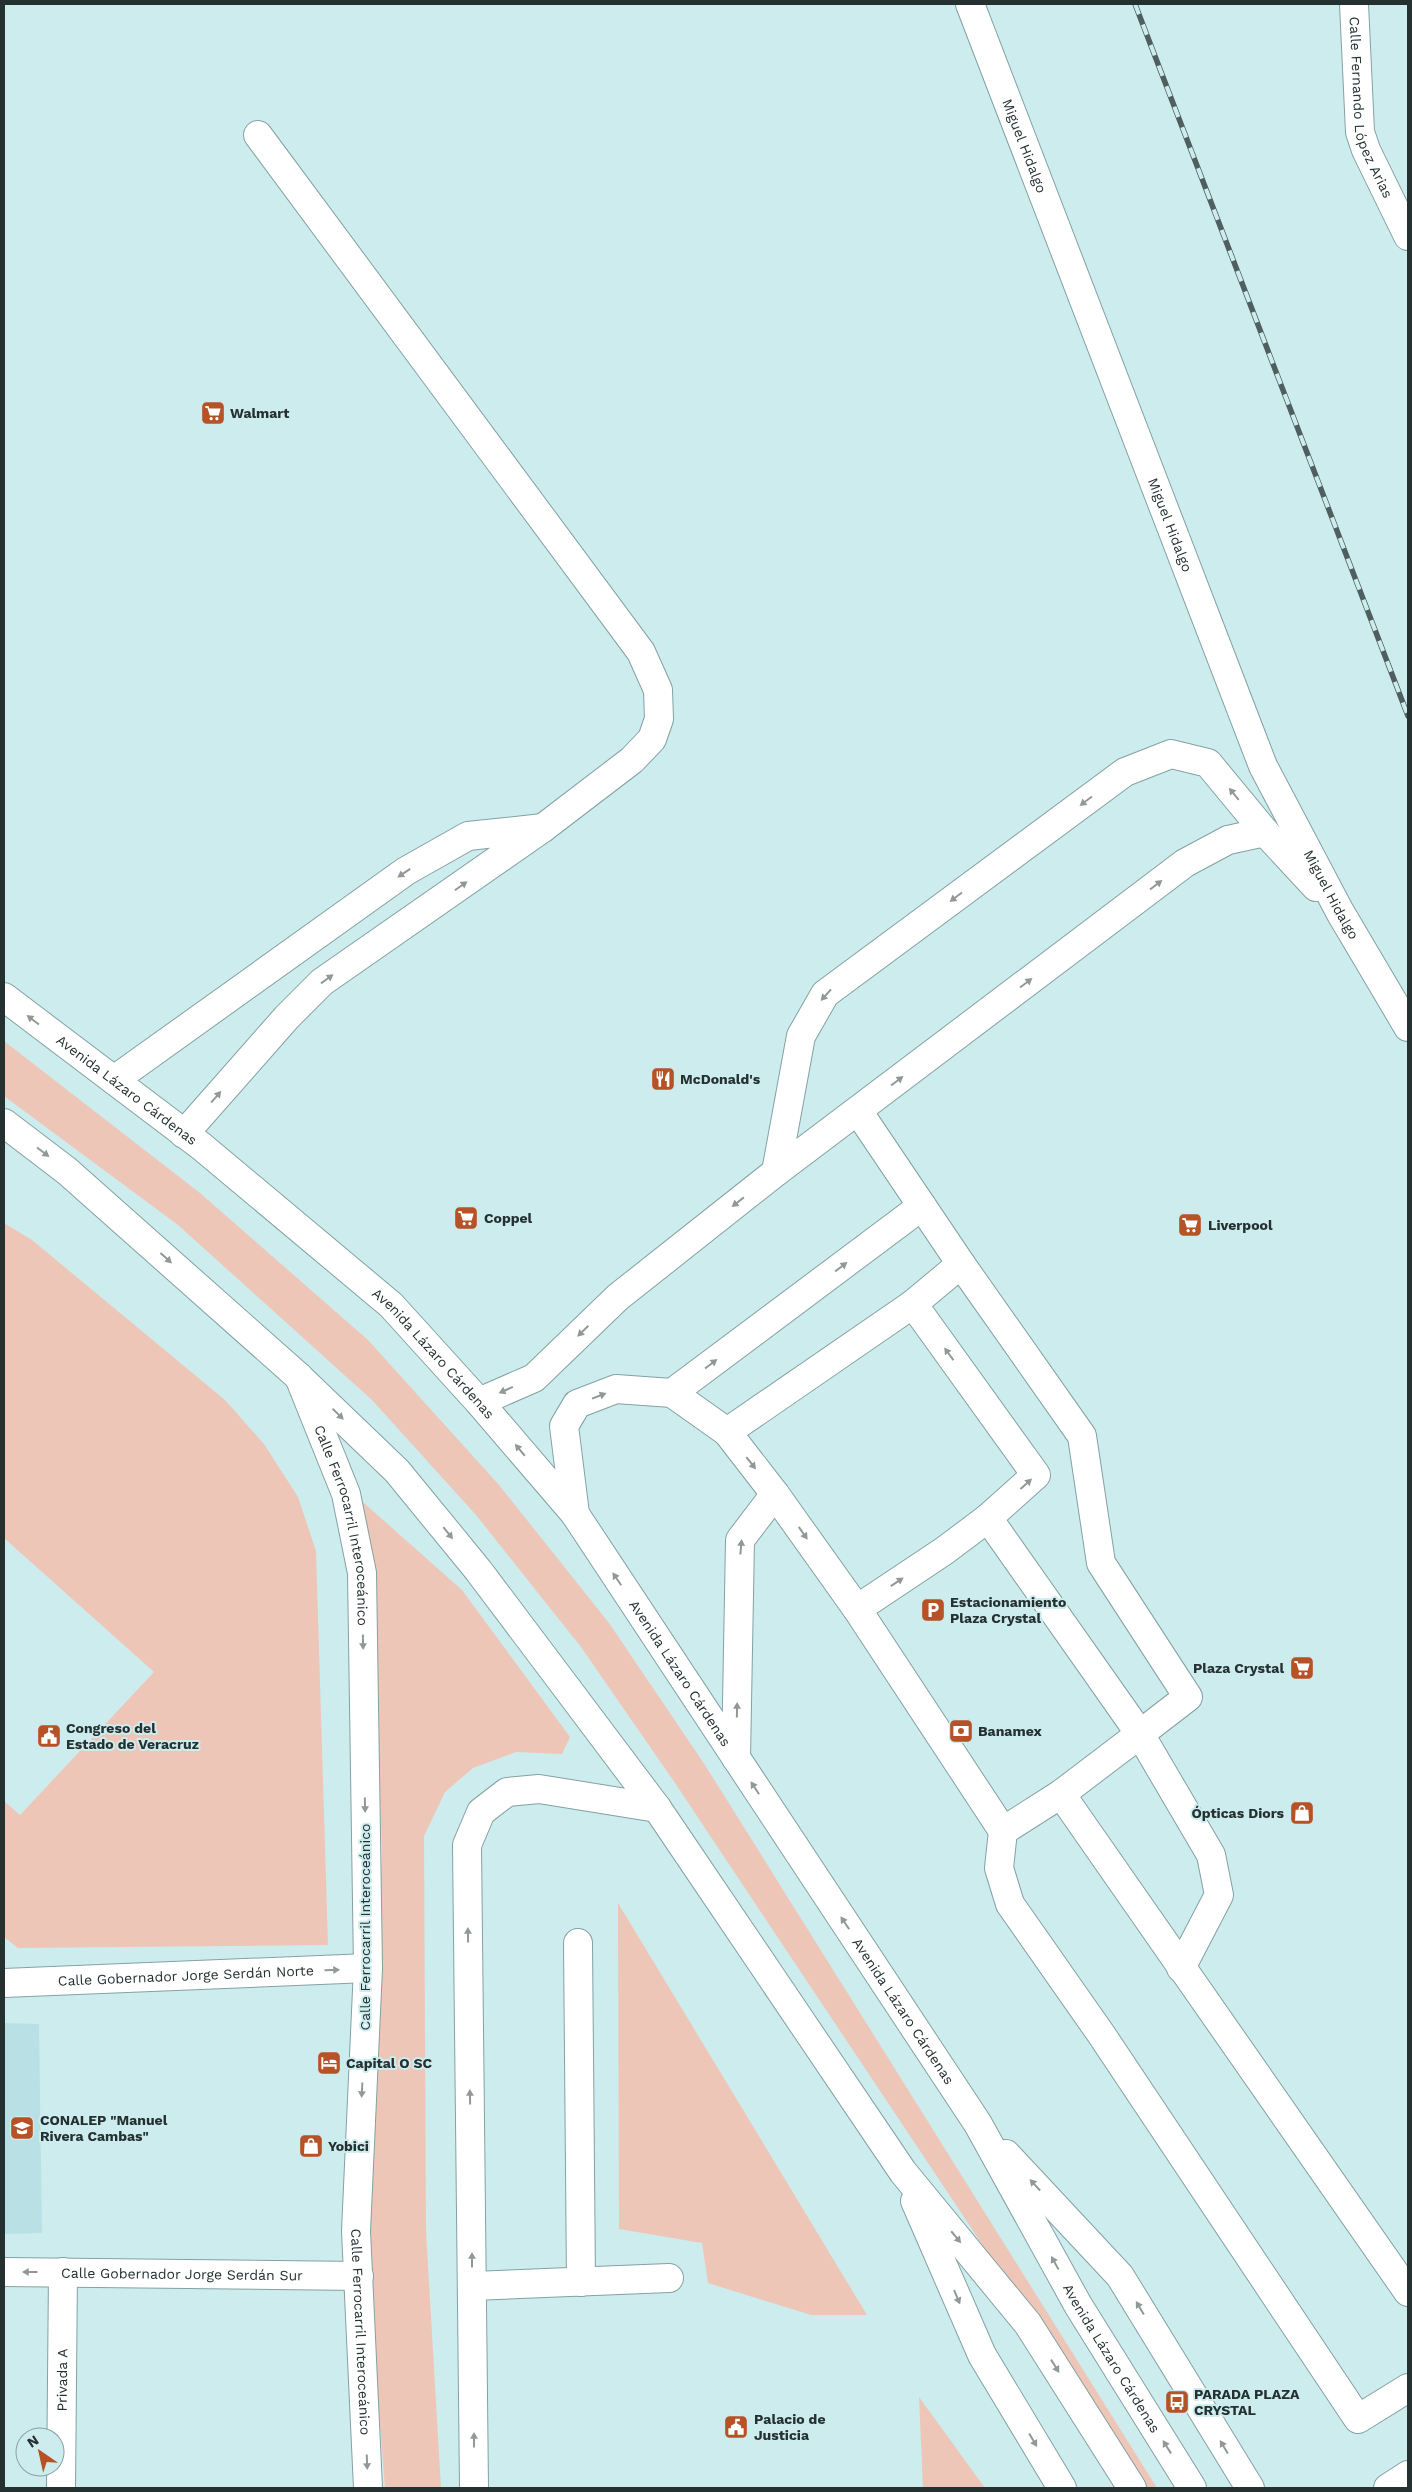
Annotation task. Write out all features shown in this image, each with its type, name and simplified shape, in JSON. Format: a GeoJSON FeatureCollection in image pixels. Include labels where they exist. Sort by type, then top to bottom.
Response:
{"type":"FeatureCollection","features":[{"type":"Feature","properties":{"kind":"main road","name":"Miguel Hidalgo"},"geometry":{"type":"LineString","coordinates":[[970,4],[1263,766],[1340,912],[1408,1027]]}},
{"type":"Feature","properties":{"kind":"main road","name":"Calle Fernando López Arias"},"geometry":{"type":"LineString","coordinates":[[1354,4],[1360,132],[1366,150],[1408,236]]}},
{"type":"Feature","properties":{"kind":"main road"},"geometry":{"type":"LineString","coordinates":[[184,1134],[287,1017],[322,982],[543,828],[632,760],[652,739],[659,719],[658,690],[641,652],[258,135]]}},
{"type":"Feature","properties":{"kind":"main road"},"geometry":{"type":"LineString","coordinates":[[776,1172],[801,1036],[825,994],[1125,772],[1171,754],[1208,763],[1265,832],[1340,912]]}},
{"type":"Feature","properties":{"kind":"main road"},"geometry":{"type":"LineString","coordinates":[[114,1080],[406,870],[468,836],[543,828]]}},
{"type":"Feature","properties":{"kind":"main road"},"geometry":{"type":"LineString","coordinates":[[479,1402],[534,1378],[618,1297],[776,1172],[1184,863],[1228,840],[1265,832]]}},
{"type":"Feature","properties":{"kind":"main road","name":"Avenida Lázaro Cárdenas"},"geometry":{"type":"LineString","coordinates":[[4,997],[184,1134],[391,1305],[479,1402],[575,1514],[978,2124],[1078,2305],[1192,2488]]}},
{"type":"Feature","properties":{"kind":"main road"},"geometry":{"type":"LineString","coordinates":[[858,1111],[1082,1436],[1101,1563],[1188,1697],[1061,1794],[1003,1831]]}},
{"type":"Feature","properties":{"kind":"main road"},"geometry":{"type":"LineString","coordinates":[[4,1123],[67,1170],[299,1377],[397,1471],[478,1570],[657,1808],[903,2172],[1028,2324],[1132,2488]]}},
{"type":"Feature","properties":{"kind":"main road"},"geometry":{"type":"LineString","coordinates":[[672,1393],[922,1206]]}},
{"type":"Feature","properties":{"kind":"main road"},"geometry":{"type":"LineString","coordinates":[[727,1432],[913,1304],[962,1264]]}},
{"type":"Feature","properties":{"kind":"main road"},"geometry":{"type":"LineString","coordinates":[[857,1609],[944,1551],[988,1518],[1036,1475],[913,1304]]}},
{"type":"Feature","properties":{"kind":"main road","name":"Calle Ferrocarril Interoceánico"},"geometry":{"type":"LineString","coordinates":[[299,1377],[346,1494],[362,1573],[368,1968],[356,2231],[368,2488]]}},
{"type":"Feature","properties":{"kind":"main road"},"geometry":{"type":"LineString","coordinates":[[575,1514],[564,1426],[577,1404],[616,1390],[672,1393],[727,1432],[775,1494],[857,1609],[1003,1831],[999,1868],[1010,1904],[1101,2034],[1358,2419],[1408,2388]]}},
{"type":"Feature","properties":{"kind":"main road"},"geometry":{"type":"LineString","coordinates":[[736,1758],[740,1540],[775,1494]]}},
{"type":"Feature","properties":{"kind":"main road"},"geometry":{"type":"LineString","coordinates":[[988,1518],[1140,1734],[1211,1855],[1219,1896],[1181,1968]]}},
{"type":"Feature","properties":{"kind":"main road"},"geometry":{"type":"LineString","coordinates":[[474,2488],[467,1845],[481,1812],[507,1792],[540,1790],[657,1808]]}},
{"type":"Feature","properties":{"kind":"main road"},"geometry":{"type":"LineString","coordinates":[[1061,1794],[1408,2292]]}},
{"type":"Feature","properties":{"kind":"main road"},"geometry":{"type":"LineString","coordinates":[[578,1943],[581,2282]]}},
{"type":"Feature","properties":{"kind":"main road","name":"Calle Gobernador Jorge Serdán Norte"},"geometry":{"type":"LineString","coordinates":[[4,1983],[368,1968]]}},
{"type":"Feature","properties":{"kind":"main road"},"geometry":{"type":"LineString","coordinates":[[978,2124],[1120,2276],[1250,2488]]}},
{"type":"Feature","properties":{"kind":"main road"},"geometry":{"type":"LineString","coordinates":[[903,2172],[982,2354],[1062,2488]]}},
{"type":"Feature","properties":{"kind":"main road","name":"Calle Gobernador Jorge Serdán Sur"},"geometry":{"type":"LineString","coordinates":[[4,2272],[359,2276]]}},
{"type":"Feature","properties":{"kind":"main road","name":"Privada A"},"geometry":{"type":"LineString","coordinates":[[61,2488],[63,2272]]}},
{"type":"Feature","properties":{"kind":"main road"},"geometry":{"type":"LineString","coordinates":[[472,2286],[669,2278]]}},
{"type":"Feature","properties":{"kind":"main road"},"geometry":{"type":"LineString","coordinates":[[1388,2488],[1408,2475]]}},
{"type":"Feature","properties":{"kind":"shaded area"},"geometry":{"type":"Polygon","coordinates":[[[4,1041],[200,1193],[368,1340],[499,1485],[609,1623],[705,1765],[1157,2488],[1139,2488],[968,2223],[675,1783],[581,1647],[476,1515],[372,1400],[178,1225],[4,1096],[4,1041]]]}},
{"type":"Feature","properties":{"kind":"shaded area"},"geometry":{"type":"Polygon","coordinates":[[[4,1223],[32,1240],[225,1400],[264,1444],[298,1497],[316,1551],[328,1945],[18,1948],[4,1937],[4,1801],[20,1815],[154,1672],[4,1538],[4,1223]]]}},
{"type":"Feature","properties":{"kind":"shaded area"},"geometry":{"type":"Polygon","coordinates":[[[356,1496],[462,1590],[570,1737],[562,1754],[516,1752],[473,1768],[445,1792],[424,1836],[426,2231],[441,2488],[385,2488],[365,2232],[382,1850],[372,1610],[356,1496]]]}},
{"type":"Feature","properties":{"kind":"shaded area"},"geometry":{"type":"Polygon","coordinates":[[[618,1903],[867,2315],[811,2315],[708,2283],[702,2243],[619,2229],[618,1903]]]}},
{"type":"Feature","properties":{"kind":"shaded area","name":"CONALEP \"Manuel Rivera Cambas\""},"geometry":{"type":"Polygon","coordinates":[[[4,2023],[39,2024],[42,2233],[4,2234],[4,2023]]]}},
{"type":"Feature","properties":{"kind":"shaded area"},"geometry":{"type":"Polygon","coordinates":[[[919,2397],[985,2488],[923,2488],[919,2397]]]}},
{"type":"Feature","properties":{"kind":"railway"},"geometry":{"type":"LineString","coordinates":[[1135,4],[1408,716]]}},
{"type":"Feature","properties":{"kind":"place","name":"Walmart"},"geometry":{"type":"Point","coordinates":[213,413]}},
{"type":"Feature","properties":{"kind":"place","name":"McDonald's"},"geometry":{"type":"Point","coordinates":[663,1079]}},
{"type":"Feature","properties":{"kind":"place","name":"Coppel"},"geometry":{"type":"Point","coordinates":[466,1218]}},
{"type":"Feature","properties":{"kind":"place","name":"Liverpool"},"geometry":{"type":"Point","coordinates":[1190,1225]}},
{"type":"Feature","properties":{"kind":"place","name":"Estacionamiento Plaza Crystal"},"geometry":{"type":"Point","coordinates":[933,1610]}},
{"type":"Feature","properties":{"kind":"place","name":"Plaza Crystal"},"geometry":{"type":"Point","coordinates":[1302,1668]}},
{"type":"Feature","properties":{"kind":"place","name":"Banamex"},"geometry":{"type":"Point","coordinates":[961,1731]}},
{"type":"Feature","properties":{"kind":"place","name":"Congreso del Estado de Veracruz"},"geometry":{"type":"Point","coordinates":[49,1736]}},
{"type":"Feature","properties":{"kind":"place","name":"Ópticas Diors"},"geometry":{"type":"Point","coordinates":[1302,1813]}},
{"type":"Feature","properties":{"kind":"place","name":"Capital O SC"},"geometry":{"type":"Point","coordinates":[329,2063]}},
{"type":"Feature","properties":{"kind":"place","name":"CONALEP \"Manuel Rivera Cambas\""},"geometry":{"type":"Point","coordinates":[22,2128]}},
{"type":"Feature","properties":{"kind":"place","name":"Yobici"},"geometry":{"type":"Point","coordinates":[311,2146]}},
{"type":"Feature","properties":{"kind":"place","name":"PARADA PLAZA CRYSTAL"},"geometry":{"type":"Point","coordinates":[1177,2402]}},
{"type":"Feature","properties":{"kind":"place","name":"Palacio de Justicia"},"geometry":{"type":"Point","coordinates":[736,2427]}}]}
